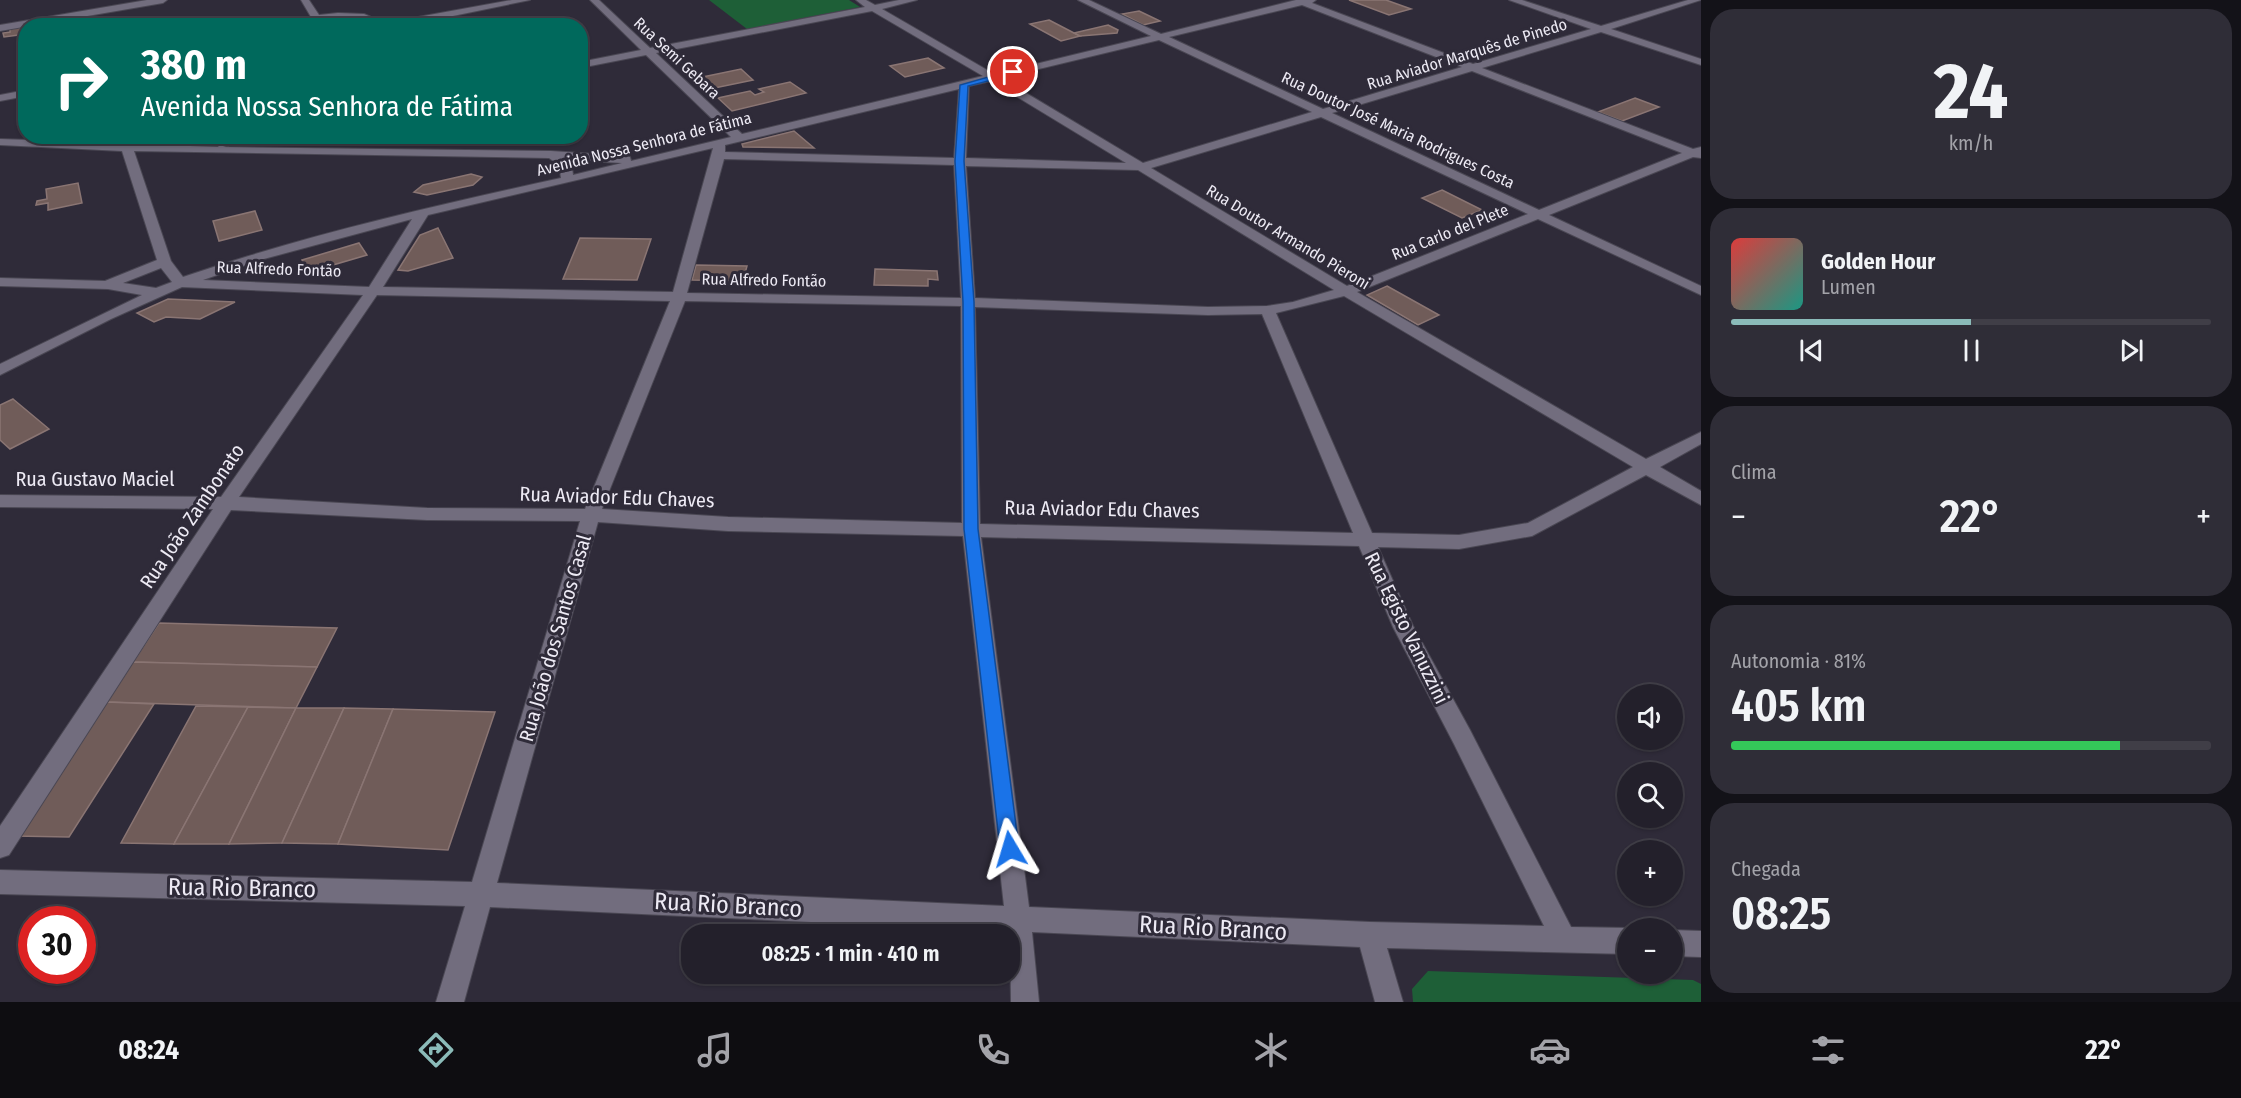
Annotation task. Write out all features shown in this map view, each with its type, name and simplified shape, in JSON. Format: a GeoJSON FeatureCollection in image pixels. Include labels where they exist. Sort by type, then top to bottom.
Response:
{"type":"FeatureCollection","features":[{"type":"Feature","properties":{"kind":"street"},"geometry":{"type":"LineString","coordinates":[[87,0],[93,18]]}},
{"type":"Feature","properties":{"kind":"street"},"geometry":{"type":"LineString","coordinates":[[57,18],[163,0]]}},
{"type":"Feature","properties":{"kind":"street"},"geometry":{"type":"LineString","coordinates":[[305,0],[316,18],[360,16],[368,18]]}},
{"type":"Feature","properties":{"kind":"street"},"geometry":{"type":"LineString","coordinates":[[428,18],[526,0]]}},
{"type":"Feature","properties":{"kind":"street","name":"Rua Semi Gebara"},"geometry":{"type":"LineString","coordinates":[[594,0],[739,138]]}},
{"type":"Feature","properties":{"kind":"street","name":"Rua Doutor Armando Pieroni"},"geometry":{"type":"LineString","coordinates":[[860,0],[1143,167],[1346,291],[1701,499]]}},
{"type":"Feature","properties":{"kind":"street"},"geometry":{"type":"LineString","coordinates":[[588,63],[913,0]]}},
{"type":"Feature","properties":{"kind":"street","name":"Rua Doutor José Maria Rodrigues Costa"},"geometry":{"type":"LineString","coordinates":[[1082,0],[1701,291]]}},
{"type":"Feature","properties":{"kind":"street"},"geometry":{"type":"LineString","coordinates":[[1513,0],[1701,62]]}},
{"type":"Feature","properties":{"kind":"street","name":"Rua Aviador Marquês de Pinedo"},"geometry":{"type":"LineString","coordinates":[[1143,167],[1697,0]]}},
{"type":"Feature","properties":{"kind":"street"},"geometry":{"type":"LineString","coordinates":[[1305,1],[1473,68],[1698,153]]}},
{"type":"Feature","properties":{"kind":"street","name":"Avenida Nossa Senhora de Fátima"},"geometry":{"type":"LineString","coordinates":[[0,370],[180,283],[255,257],[423,212],[646,161],[719,149],[739,138],[1305,1]]}},
{"type":"Feature","properties":{"kind":"street"},"geometry":{"type":"LineString","coordinates":[[0,28],[18,25]]}},
{"type":"Feature","properties":{"kind":"street"},"geometry":{"type":"LineString","coordinates":[[964,85],[960,161],[968,302],[971,529],[1018,918],[1025,1002]]}},
{"type":"Feature","properties":{"kind":"street"},"geometry":{"type":"LineString","coordinates":[[0,98],[18,95]]}},
{"type":"Feature","properties":{"kind":"street"},"geometry":{"type":"LineString","coordinates":[[0,142],[18,142]]}},
{"type":"Feature","properties":{"kind":"street"},"geometry":{"type":"LineString","coordinates":[[125,144],[164,262],[180,283]]}},
{"type":"Feature","properties":{"kind":"street"},"geometry":{"type":"LineString","coordinates":[[142,144],[194,150],[551,155],[646,161]]}},
{"type":"Feature","properties":{"kind":"street"},"geometry":{"type":"LineString","coordinates":[[194,150],[223,144]]}},
{"type":"Feature","properties":{"kind":"street"},"geometry":{"type":"LineString","coordinates":[[240,150],[248,144]]}},
{"type":"Feature","properties":{"kind":"street"},"geometry":{"type":"LineString","coordinates":[[719,149],[1143,167]]}},
{"type":"Feature","properties":{"kind":"street","name":"Rua João dos Santos Casal"},"geometry":{"type":"LineString","coordinates":[[450,1002],[591,515],[679,297],[719,149]]}},
{"type":"Feature","properties":{"kind":"street","name":"Rua Carlo del Plete"},"geometry":{"type":"LineString","coordinates":[[1346,291],[1698,153]]}},
{"type":"Feature","properties":{"kind":"street"},"geometry":{"type":"LineString","coordinates":[[551,155],[564,160],[567,166],[567,180]]}},
{"type":"Feature","properties":{"kind":"street","name":"Rua João Zambonato"},"geometry":{"type":"LineString","coordinates":[[0,847],[226,503],[373,291],[423,212]]}},
{"type":"Feature","properties":{"kind":"street"},"geometry":{"type":"LineString","coordinates":[[108,285],[164,262]]}},
{"type":"Feature","properties":{"kind":"street"},"geometry":{"type":"LineString","coordinates":[[0,282],[108,285],[158,293]]}},
{"type":"Feature","properties":{"kind":"street","name":"Rua Alfredo Fontão"},"geometry":{"type":"LineString","coordinates":[[180,283],[373,291],[968,302],[1208,311],[1267,310],[1294,306],[1346,291]]}},
{"type":"Feature","properties":{"kind":"street","name":"Rua Egisto Vanuzzini"},"geometry":{"type":"LineString","coordinates":[[1267,310],[1403,627],[1462,737],[1563,938]]}},
{"type":"Feature","properties":{"kind":"street","name":"Rua Aviador Edu Chaves"},"geometry":{"type":"LineString","coordinates":[[226,503],[428,514],[591,515],[728,524],[1459,542],[1532,529],[1701,437]]}},
{"type":"Feature","properties":{"kind":"street","name":"Rua Gustavo Maciel"},"geometry":{"type":"LineString","coordinates":[[0,501],[226,503]]}},
{"type":"Feature","properties":{"kind":"street","name":"Rua Rio Branco"},"geometry":{"type":"LineString","coordinates":[[0,882],[480,894],[1370,935],[1617,940]]}},
{"type":"Feature","properties":{"kind":"street"},"geometry":{"type":"LineString","coordinates":[[1370,935],[1389,1002]]}},
{"type":"Feature","properties":{"kind":"street"},"geometry":{"type":"LineString","coordinates":[[1683,943],[1701,944]]}},
{"type":"Feature","properties":{"kind":"green space"},"geometry":{"type":"Polygon","coordinates":[[[709,0],[849,0],[860,7],[747,29],[709,0]]]}},
{"type":"Feature","properties":{"kind":"green space"},"geometry":{"type":"Polygon","coordinates":[[[1428,971],[1617,977],[1617,984],[1683,984],[1683,980],[1693,980],[1701,984],[1701,1002],[1413,1002],[1412,989],[1428,971]]]}},
{"type":"Feature","properties":{"kind":"building"},"geometry":{"type":"Polygon","coordinates":[[[1349,0],[1386,0],[1411,9],[1389,15],[1349,0]]]}},
{"type":"Feature","properties":{"kind":"building"},"geometry":{"type":"Polygon","coordinates":[[[1139,11],[1160,21],[1143,25],[1122,14],[1139,11]]]}},
{"type":"Feature","properties":{"kind":"building"},"geometry":{"type":"Polygon","coordinates":[[[1049,20],[1080,36],[1061,41],[1030,24],[1049,20]]]}},
{"type":"Feature","properties":{"kind":"building"},"geometry":{"type":"Polygon","coordinates":[[[1108,25],[1118,30],[1117,33],[1080,36],[1074,33],[1108,25]]]}},
{"type":"Feature","properties":{"kind":"building"},"geometry":{"type":"Polygon","coordinates":[[[18,28],[18,35],[4,37],[3,33],[10,32],[10,29],[18,28]]]}},
{"type":"Feature","properties":{"kind":"building"},"geometry":{"type":"Polygon","coordinates":[[[928,58],[944,68],[905,77],[890,66],[928,58]]]}},
{"type":"Feature","properties":{"kind":"building"},"geometry":{"type":"Polygon","coordinates":[[[741,69],[753,80],[705,90],[693,79],[741,69]]]}},
{"type":"Feature","properties":{"kind":"building"},"geometry":{"type":"Polygon","coordinates":[[[790,82],[806,93],[732,111],[718,98],[750,91],[755,95],[764,92],[759,89],[790,82]]]}},
{"type":"Feature","properties":{"kind":"building"},"geometry":{"type":"Polygon","coordinates":[[[1635,98],[1659,107],[1622,121],[1598,112],[1635,98]]]}},
{"type":"Feature","properties":{"kind":"building"},"geometry":{"type":"Polygon","coordinates":[[[794,131],[814,148],[743,147],[742,144],[794,131]]]}},
{"type":"Feature","properties":{"kind":"building"},"geometry":{"type":"Polygon","coordinates":[[[471,174],[482,177],[473,185],[427,195],[414,192],[423,185],[471,174]]]}},
{"type":"Feature","properties":{"kind":"building"},"geometry":{"type":"Polygon","coordinates":[[[78,183],[82,203],[48,210],[48,203],[36,205],[37,201],[47,199],[46,189],[78,183]]]}},
{"type":"Feature","properties":{"kind":"building"},"geometry":{"type":"Polygon","coordinates":[[[1442,190],[1482,210],[1462,218],[1422,198],[1442,190]]]}},
{"type":"Feature","properties":{"kind":"building"},"geometry":{"type":"Polygon","coordinates":[[[255,211],[262,230],[219,241],[213,221],[255,211]]]}},
{"type":"Feature","properties":{"kind":"building"},"geometry":{"type":"Polygon","coordinates":[[[438,228],[453,258],[408,271],[398,270],[420,235],[438,228]]]}},
{"type":"Feature","properties":{"kind":"building"},"geometry":{"type":"Polygon","coordinates":[[[580,238],[651,239],[637,280],[563,279],[580,238]]]}},
{"type":"Feature","properties":{"kind":"building"},"geometry":{"type":"Polygon","coordinates":[[[359,243],[367,255],[309,272],[302,260],[359,243]]]}},
{"type":"Feature","properties":{"kind":"building"},"geometry":{"type":"Polygon","coordinates":[[[696,265],[747,266],[743,281],[692,280],[696,265]]]}},
{"type":"Feature","properties":{"kind":"building"},"geometry":{"type":"Polygon","coordinates":[[[875,269],[937,271],[938,280],[928,279],[928,286],[874,285],[875,269]]]}},
{"type":"Feature","properties":{"kind":"building"},"geometry":{"type":"Polygon","coordinates":[[[1387,286],[1439,315],[1418,325],[1367,295],[1387,286]]]}},
{"type":"Feature","properties":{"kind":"building"},"geometry":{"type":"Polygon","coordinates":[[[168,299],[235,302],[200,319],[166,317],[154,322],[137,313],[168,299]]]}},
{"type":"Feature","properties":{"kind":"building"},"geometry":{"type":"Polygon","coordinates":[[[13,399],[49,429],[10,449],[0,440],[0,405],[13,399]]]}},
{"type":"Feature","properties":{"kind":"building"},"geometry":{"type":"Polygon","coordinates":[[[159,623],[337,628],[317,667],[133,662],[159,623]]]}},
{"type":"Feature","properties":{"kind":"building"},"geometry":{"type":"Polygon","coordinates":[[[133,662],[317,667],[296,708],[107,702],[133,662]]]}},
{"type":"Feature","properties":{"kind":"building"},"geometry":{"type":"Polygon","coordinates":[[[107,702],[154,704],[69,837],[15,836],[107,702]]]}},
{"type":"Feature","properties":{"kind":"building"},"geometry":{"type":"Polygon","coordinates":[[[196,706],[248,707],[174,844],[121,843],[196,706]]]}},
{"type":"Feature","properties":{"kind":"building"},"geometry":{"type":"Polygon","coordinates":[[[248,707],[296,708],[229,844],[174,844],[248,707]]]}},
{"type":"Feature","properties":{"kind":"building"},"geometry":{"type":"Polygon","coordinates":[[[296,708],[344,708],[282,843],[229,844],[296,708]]]}},
{"type":"Feature","properties":{"kind":"building"},"geometry":{"type":"Polygon","coordinates":[[[344,708],[393,709],[338,844],[282,843],[344,708]]]}},
{"type":"Feature","properties":{"kind":"building"},"geometry":{"type":"Polygon","coordinates":[[[393,709],[495,712],[448,850],[338,844],[393,709]]]}},
{"type":"Feature","properties":{"kind":"route"},"geometry":{"type":"LineString","coordinates":[[1010,849],[971,529],[968,302],[960,161],[964,85],[1013,72]]}}]}
